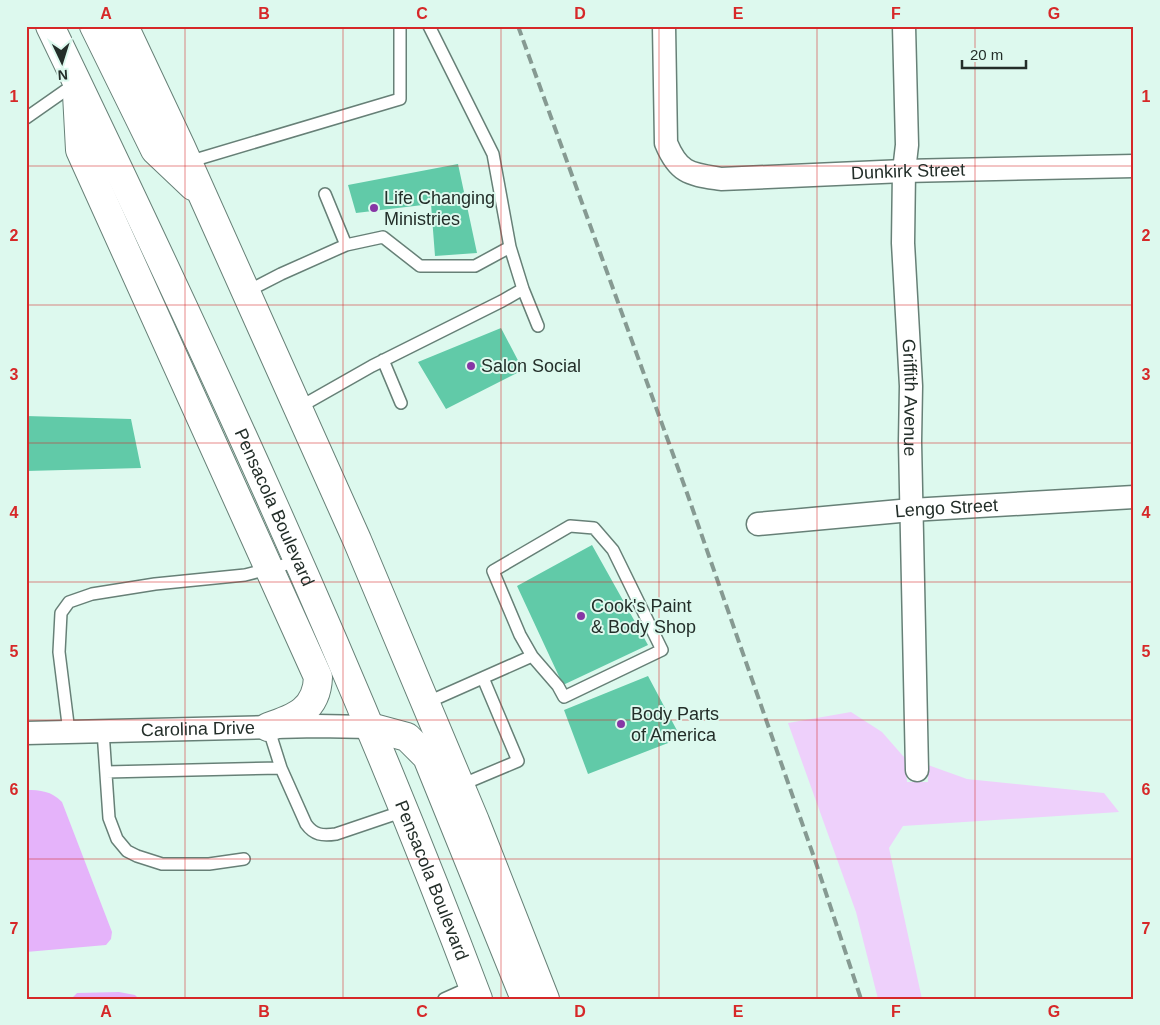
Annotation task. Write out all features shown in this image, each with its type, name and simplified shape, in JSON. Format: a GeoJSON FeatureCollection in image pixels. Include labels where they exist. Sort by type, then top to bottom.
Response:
{"type":"FeatureCollection","features":[{"type":"Feature","properties":{"kind":"highway","name":"Pensacola Boulevard"},"geometry":{"type":"LineString","coordinates":[[50,26],[231,408],[299,561],[370,727],[476,992]]}},
{"type":"Feature","properties":{"kind":"highway"},"geometry":{"type":"LineString","coordinates":[[94,26],[155,150],[203,196]]}},
{"type":"Feature","properties":{"kind":"highway"},"geometry":{"type":"LineString","coordinates":[[124,26],[188,162],[358,540],[461,785],[545,999]]}},
{"type":"Feature","properties":{"kind":"highway"},"geometry":{"type":"LineString","coordinates":[[77,82],[80,150],[318,677],[318,690],[308,707],[292,720],[268,727]]}},
{"type":"Feature","properties":{"kind":"highway"},"geometry":{"type":"LineString","coordinates":[[370,727],[407,737],[427,757],[523,994],[527,999]]}},
{"type":"Feature","properties":{"kind":"street","name":"Dunkirk Street"},"geometry":{"type":"LineString","coordinates":[[664,26],[666,143],[673,158],[684,170],[697,175],[721,179],[904,171],[1134,166]]}},
{"type":"Feature","properties":{"kind":"street","name":"Griffith Avenue"},"geometry":{"type":"LineString","coordinates":[[904,26],[907,145],[904,171],[903,244],[912,386],[910,442],[917,770]]}},
{"type":"Feature","properties":{"kind":"street","name":"Lengo Street"},"geometry":{"type":"LineString","coordinates":[[758,524],[911,510],[1134,497]]}},
{"type":"Feature","properties":{"kind":"street","name":"Carolina Drive"},"geometry":{"type":"LineString","coordinates":[[26,733],[268,727],[370,727]]}},
{"type":"Feature","properties":{"kind":"lane"},"geometry":{"type":"LineString","coordinates":[[188,162],[400,99],[400,26]]}},
{"type":"Feature","properties":{"kind":"lane"},"geometry":{"type":"LineString","coordinates":[[429,26],[493,154],[510,248],[523,289],[538,326]]}},
{"type":"Feature","properties":{"kind":"lane"},"geometry":{"type":"LineString","coordinates":[[26,118],[77,82]]}},
{"type":"Feature","properties":{"kind":"lane"},"geometry":{"type":"LineString","coordinates":[[325,194],[346,245]]}},
{"type":"Feature","properties":{"kind":"lane"},"geometry":{"type":"LineString","coordinates":[[246,292],[346,245],[383,237],[420,266],[475,266],[510,248]]}},
{"type":"Feature","properties":{"kind":"lane"},"geometry":{"type":"LineString","coordinates":[[298,408],[383,360],[523,289]]}},
{"type":"Feature","properties":{"kind":"lane"},"geometry":{"type":"LineString","coordinates":[[383,360],[401,403]]}},
{"type":"Feature","properties":{"kind":"lane"},"geometry":{"type":"LineString","coordinates":[[570,526],[594,528],[613,550],[662,650],[564,697],[558,686],[532,656],[520,635],[493,571],[570,526]]}},
{"type":"Feature","properties":{"kind":"lane"},"geometry":{"type":"LineString","coordinates":[[69,732],[59,652],[61,613],[69,602],[92,594],[155,584],[245,575],[299,561]]}},
{"type":"Feature","properties":{"kind":"lane"},"geometry":{"type":"LineString","coordinates":[[426,703],[532,656]]}},
{"type":"Feature","properties":{"kind":"lane"},"geometry":{"type":"LineString","coordinates":[[461,785],[518,761],[483,678]]}},
{"type":"Feature","properties":{"kind":"lane"},"geometry":{"type":"LineString","coordinates":[[268,727],[281,768],[306,824],[312,832],[326,835],[336,834],[404,811]]}},
{"type":"Feature","properties":{"kind":"lane"},"geometry":{"type":"LineString","coordinates":[[103,731],[109,818],[117,839],[127,852],[162,864],[209,864],[244,859]]}},
{"type":"Feature","properties":{"kind":"lane"},"geometry":{"type":"LineString","coordinates":[[106,772],[281,768]]}},
{"type":"Feature","properties":{"kind":"lane"},"geometry":{"type":"LineString","coordinates":[[444,999],[476,992]]}},
{"type":"Feature","properties":{"kind":"shaded area"},"geometry":{"type":"Polygon","coordinates":[[[851,712],[882,732],[906,758],[907,782],[928,782],[928,765],[967,779],[1104,793],[1119,812],[903,826],[889,848],[922,999],[878,999],[856,912],[788,723],[851,712]]]}},
{"type":"Feature","properties":{"kind":"shaded area"},"geometry":{"type":"Polygon","coordinates":[[[26,790],[46,792],[54,795],[62,802],[112,932],[111,939],[106,945],[26,952],[26,790]]]}},
{"type":"Feature","properties":{"kind":"shaded area"},"geometry":{"type":"Polygon","coordinates":[[[119,992],[135,995],[139,999],[71,999],[77,993],[119,992]]]}},
{"type":"Feature","properties":{"kind":"building","name":"Life Changing Ministries"},"geometry":{"type":"Polygon","coordinates":[[[458,164],[477,253],[435,256],[431,204],[356,213],[348,185],[458,164]]]}},
{"type":"Feature","properties":{"kind":"building","name":"Salon Social"},"geometry":{"type":"Polygon","coordinates":[[[501,328],[523,370],[446,409],[418,362],[501,328]]]}},
{"type":"Feature","properties":{"kind":"building"},"geometry":{"type":"Polygon","coordinates":[[[26,416],[131,419],[141,468],[26,471],[26,416]]]}},
{"type":"Feature","properties":{"kind":"building","name":"Cook's Paint & Body Shop"},"geometry":{"type":"Polygon","coordinates":[[[592,545],[648,645],[563,685],[517,586],[592,545]]]}},
{"type":"Feature","properties":{"kind":"building","name":"Body Parts of America"},"geometry":{"type":"Polygon","coordinates":[[[648,676],[681,738],[588,774],[564,710],[648,676]]]}},
{"type":"Feature","properties":{"kind":"railway"},"geometry":{"type":"LineString","coordinates":[[518,26],[687,493],[816,863],[861,999]]}},
{"type":"Feature","properties":{"kind":"place","name":"Life Changing Ministries"},"geometry":{"type":"Point","coordinates":[374,208]}},
{"type":"Feature","properties":{"kind":"place","name":"Salon Social"},"geometry":{"type":"Point","coordinates":[471,366]}},
{"type":"Feature","properties":{"kind":"place","name":"Cook's Paint & Body Shop"},"geometry":{"type":"Point","coordinates":[581,616]}},
{"type":"Feature","properties":{"kind":"place","name":"Body Parts of America"},"geometry":{"type":"Point","coordinates":[621,724]}}]}
